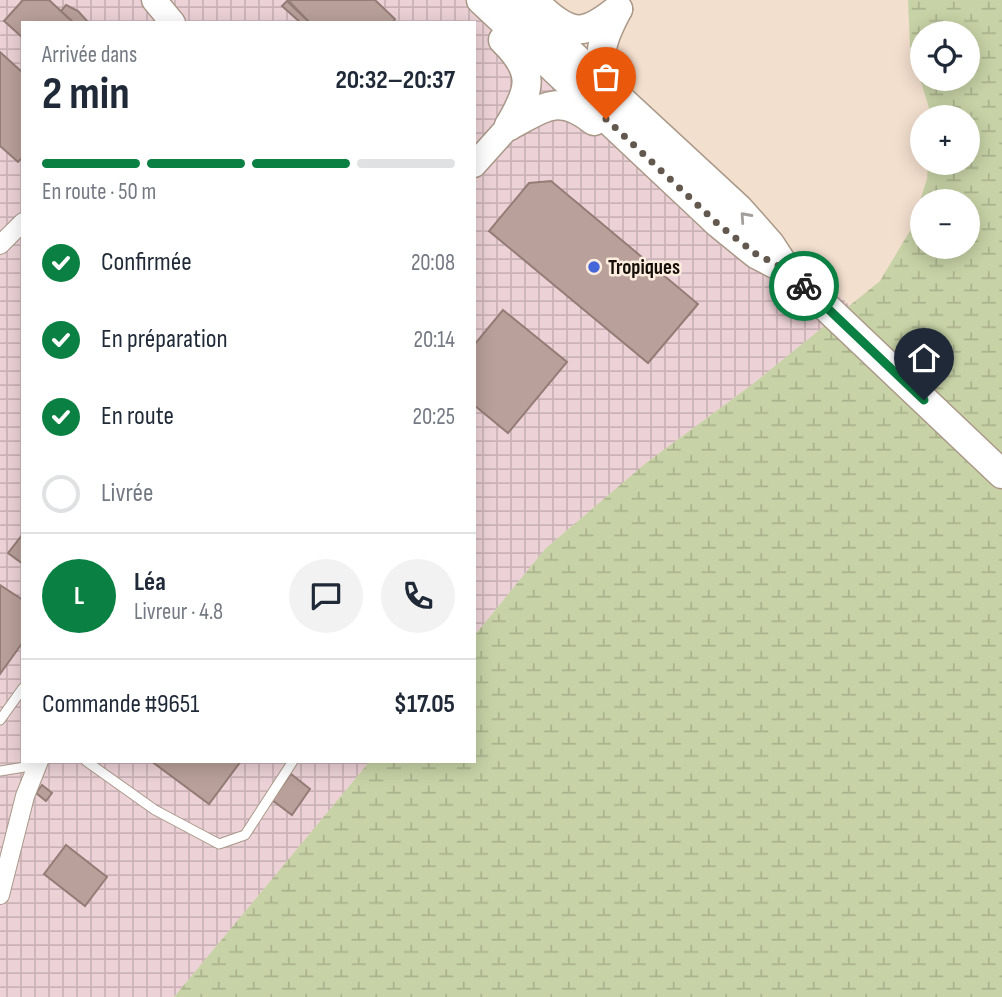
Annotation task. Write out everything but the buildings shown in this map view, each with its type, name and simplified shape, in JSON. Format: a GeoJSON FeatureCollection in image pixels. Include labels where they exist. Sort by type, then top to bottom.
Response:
{"type":"FeatureCollection","features":[{"type":"Feature","properties":{"kind":"main road"},"geometry":{"type":"LineString","coordinates":[[462,0],[517,53],[527,72],[527,91],[509,126]]}},
{"type":"Feature","properties":{"kind":"main road"},"geometry":{"type":"LineString","coordinates":[[481,0],[646,141]]}},
{"type":"Feature","properties":{"kind":"main road"},"geometry":{"type":"LineString","coordinates":[[513,0],[646,141],[719,225],[756,254],[787,270],[1002,474]]}},
{"type":"Feature","properties":{"kind":"main road"},"geometry":{"type":"LineString","coordinates":[[531,0],[563,27],[579,31],[603,21],[622,5]]}},
{"type":"Feature","properties":{"kind":"main road"},"geometry":{"type":"LineString","coordinates":[[622,5],[603,43],[603,68],[646,141]]}},
{"type":"Feature","properties":{"kind":"main road"},"geometry":{"type":"LineString","coordinates":[[509,126],[539,110],[564,104],[579,109],[621,142],[646,141]]}},
{"type":"Feature","properties":{"kind":"street"},"geometry":{"type":"LineString","coordinates":[[154,0],[171,21]]}},
{"type":"Feature","properties":{"kind":"street"},"geometry":{"type":"LineString","coordinates":[[476,163],[509,126]]}},
{"type":"Feature","properties":{"kind":"street"},"geometry":{"type":"LineString","coordinates":[[0,245],[21,224]]}},
{"type":"Feature","properties":{"kind":"street"},"geometry":{"type":"LineString","coordinates":[[0,895],[26,796],[38,763]]}},
{"type":"Feature","properties":{"kind":"lane"},"geometry":{"type":"LineString","coordinates":[[0,720],[21,691]]}},
{"type":"Feature","properties":{"kind":"lane"},"geometry":{"type":"LineString","coordinates":[[0,771],[38,763]]}},
{"type":"Feature","properties":{"kind":"lane"},"geometry":{"type":"LineString","coordinates":[[89,763],[155,810],[219,844],[245,835],[292,763]]}},
{"type":"Feature","properties":{"kind":"shaded area"},"geometry":{"type":"Polygon","coordinates":[[[0,0],[529,0],[850,306],[754,383],[646,463],[545,549],[476,634],[476,21],[21,21],[21,763],[368,763],[174,997],[0,997],[0,0]]]}},
{"type":"Feature","properties":{"kind":"green space"},"geometry":{"type":"Polygon","coordinates":[[[908,0],[1002,0],[1002,997],[174,997],[368,763],[476,763],[476,634],[545,549],[646,463],[754,383],[880,281],[910,231],[910,259],[980,259],[980,189],[924,189],[927,175],[980,175],[980,105],[928,105],[924,91],[980,91],[980,21],[910,21],[910,46],[908,0]]]}},
{"type":"Feature","properties":{"kind":"way so far"},"geometry":{"type":"LineString","coordinates":[[606,119],[719,225],[756,254],[787,270],[804,286]]}},
{"type":"Feature","properties":{"kind":"place","name":"Tropiques"},"geometry":{"type":"Point","coordinates":[594,267]}},
{"type":"Feature","properties":{"kind":"route"},"geometry":{"type":"LineString","coordinates":[[804,286],[924,400]]}}]}
